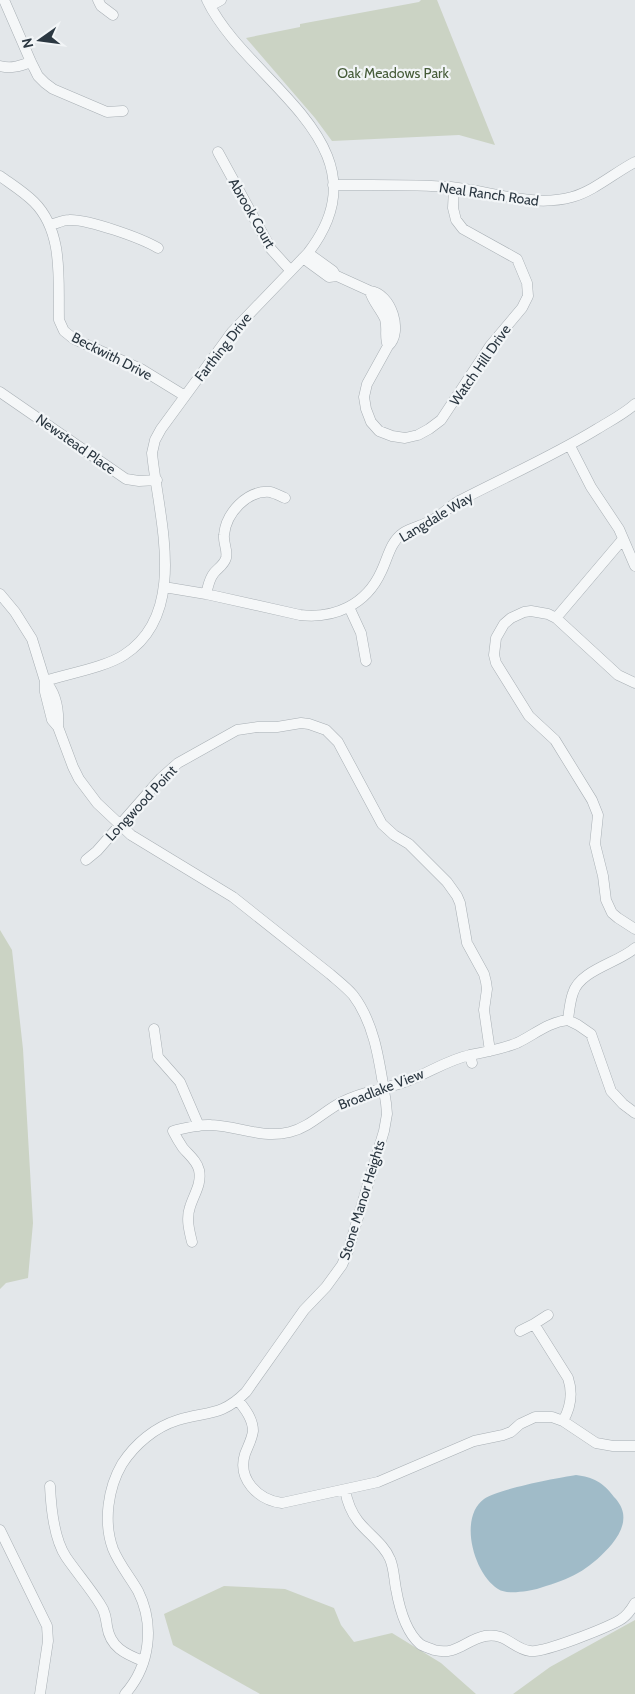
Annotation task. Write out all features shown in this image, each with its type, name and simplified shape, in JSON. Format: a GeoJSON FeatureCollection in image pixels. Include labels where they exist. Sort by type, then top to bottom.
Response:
{"type":"FeatureCollection","features":[{"type":"Feature","properties":{"kind":"street"},"geometry":{"type":"LineString","coordinates":[[4,0],[38,76],[53,89],[107,112],[123,111]]}},
{"type":"Feature","properties":{"kind":"street"},"geometry":{"type":"LineString","coordinates":[[98,0],[101,6],[113,15]]}},
{"type":"Feature","properties":{"kind":"street"},"geometry":{"type":"LineString","coordinates":[[209,3],[221,0]]}},
{"type":"Feature","properties":{"kind":"street","name":"Farthing Drive"},"geometry":{"type":"LineString","coordinates":[[45,681],[113,661],[125,655],[136,646],[153,626],[162,601],[164,587],[164,560],[152,453],[156,440],[161,429],[232,332],[306,255],[319,238],[327,223],[332,205],[333,185],[330,162],[322,141],[225,28],[209,3]]}},
{"type":"Feature","properties":{"kind":"street"},"geometry":{"type":"LineString","coordinates":[[0,66],[6,68],[16,67],[31,62]]}},
{"type":"Feature","properties":{"kind":"street","name":"Abrook Court"},"geometry":{"type":"LineString","coordinates":[[218,152],[271,249],[290,270]]}},
{"type":"Feature","properties":{"kind":"street","name":"Neal Ranch Road"},"geometry":{"type":"LineString","coordinates":[[333,185],[420,185],[454,188],[547,202],[574,197],[588,191],[635,162]]}},
{"type":"Feature","properties":{"kind":"street","name":"Beckwith Drive"},"geometry":{"type":"LineString","coordinates":[[0,176],[34,202],[50,225],[56,242],[59,320],[64,331],[74,339],[141,369],[185,396]]}},
{"type":"Feature","properties":{"kind":"street","name":"Watch Hill Drive"},"geometry":{"type":"LineString","coordinates":[[306,255],[329,277],[337,276],[370,291],[375,291],[384,298],[393,315],[395,333],[367,384],[364,397],[366,409],[370,422],[380,431],[392,436],[405,438],[418,435],[441,420],[490,346],[522,308],[528,296],[527,283],[517,259],[463,229],[456,220],[453,208],[454,188]]}},
{"type":"Feature","properties":{"kind":"street"},"geometry":{"type":"LineString","coordinates":[[50,225],[67,220],[81,220],[145,241],[158,248]]}},
{"type":"Feature","properties":{"kind":"street","name":"Newstead Place"},"geometry":{"type":"LineString","coordinates":[[0,392],[126,479],[139,481],[156,480]]}},
{"type":"Feature","properties":{"kind":"street","name":"Langdale Way"},"geometry":{"type":"LineString","coordinates":[[164,587],[315,617],[328,615],[349,607],[367,593],[376,582],[389,550],[403,533],[433,520],[457,502],[570,446],[635,404]]}},
{"type":"Feature","properties":{"kind":"street"},"geometry":{"type":"LineString","coordinates":[[570,446],[591,487],[619,529],[635,566]]}},
{"type":"Feature","properties":{"kind":"street"},"geometry":{"type":"LineString","coordinates":[[206,594],[209,582],[226,557],[225,530],[227,521],[236,506],[247,498],[266,492],[273,492],[285,498]]}},
{"type":"Feature","properties":{"kind":"street"},"geometry":{"type":"LineString","coordinates":[[556,618],[623,539]]}},
{"type":"Feature","properties":{"kind":"street","name":"Stone Manor Heights"},"geometry":{"type":"LineString","coordinates":[[0,594],[29,633],[38,654],[52,720],[58,727],[66,752],[79,779],[97,803],[120,826],[143,844],[233,897],[345,987],[359,1004],[370,1026],[384,1087],[386,1114],[384,1131],[348,1251],[342,1265],[326,1287],[304,1310],[246,1392],[238,1400],[218,1412],[178,1420],[158,1429],[140,1442],[117,1475],[110,1500],[108,1526],[114,1550],[137,1589],[145,1608],[148,1630],[147,1651],[139,1673],[125,1694]]}},
{"type":"Feature","properties":{"kind":"street"},"geometry":{"type":"LineString","coordinates":[[349,607],[361,633],[366,661]]}},
{"type":"Feature","properties":{"kind":"street"},"geometry":{"type":"LineString","coordinates":[[635,683],[614,672],[556,618],[548,614],[531,611],[524,612],[511,618],[504,624],[496,638],[494,655],[496,662],[529,716],[555,740],[592,800],[598,815],[595,844],[603,876],[606,900],[612,913],[635,929]]}},
{"type":"Feature","properties":{"kind":"street","name":"Longwood Point"},"geometry":{"type":"LineString","coordinates":[[86,860],[120,826],[161,778],[178,763],[237,730],[258,726],[278,727],[300,723],[319,726],[338,742],[382,824],[410,844],[447,882],[457,896],[467,943],[484,974],[486,982],[484,1010],[490,1051]]}},
{"type":"Feature","properties":{"kind":"street"},"geometry":{"type":"LineString","coordinates":[[635,948],[624,957],[592,972],[581,981],[573,992],[568,1020],[591,1034],[612,1091],[623,1104],[635,1113]]}},
{"type":"Feature","properties":{"kind":"street","name":"Broadlake View"},"geometry":{"type":"LineString","coordinates":[[192,1242],[188,1226],[190,1208],[200,1179],[197,1164],[173,1131],[200,1126],[219,1126],[256,1134],[280,1134],[301,1128],[334,1106],[352,1097],[406,1082],[450,1060],[471,1059],[511,1045],[543,1028],[568,1020]]}},
{"type":"Feature","properties":{"kind":"street"},"geometry":{"type":"LineString","coordinates":[[154,1029],[158,1057],[180,1082],[200,1126]]}},
{"type":"Feature","properties":{"kind":"street"},"geometry":{"type":"LineString","coordinates":[[520,1331],[548,1314]]}},
{"type":"Feature","properties":{"kind":"street"},"geometry":{"type":"LineString","coordinates":[[534,1324],[568,1378],[571,1387],[570,1404],[563,1421]]}},
{"type":"Feature","properties":{"kind":"street"},"geometry":{"type":"LineString","coordinates":[[238,1400],[252,1423],[253,1431],[245,1455],[244,1471],[252,1488],[258,1494],[265,1499],[282,1503],[345,1490],[385,1479],[474,1441],[511,1432],[520,1424],[536,1417],[552,1417],[563,1421],[596,1443],[613,1446],[635,1446]]}},
{"type":"Feature","properties":{"kind":"street"},"geometry":{"type":"LineString","coordinates":[[50,1486],[52,1511],[63,1552],[100,1604],[106,1618],[109,1634],[115,1646],[127,1655],[143,1661]]}},
{"type":"Feature","properties":{"kind":"street"},"geometry":{"type":"LineString","coordinates":[[345,1490],[350,1507],[358,1520],[388,1554],[404,1616],[414,1637],[428,1648],[446,1652],[484,1636],[493,1636],[507,1638],[528,1651],[543,1650],[618,1621],[630,1612],[635,1603]]}},
{"type":"Feature","properties":{"kind":"street"},"geometry":{"type":"LineString","coordinates":[[0,1530],[47,1626],[48,1641],[40,1694]]}},
{"type":"Feature","properties":{"kind":"green space","name":"Oak Meadows Park"},"geometry":{"type":"Polygon","coordinates":[[[421,0],[437,0],[495,145],[459,135],[332,141],[315,118],[246,38],[300,27],[300,24],[419,2],[421,0]]]}},
{"type":"Feature","properties":{"kind":"green space"},"geometry":{"type":"Polygon","coordinates":[[[0,930],[12,950],[23,1049],[33,1223],[28,1278],[6,1283],[0,1289],[0,930]]]}},
{"type":"Feature","properties":{"kind":"green space"},"geometry":{"type":"Polygon","coordinates":[[[224,1586],[285,1589],[334,1608],[341,1625],[354,1642],[392,1633],[441,1663],[476,1694],[260,1694],[173,1645],[164,1614],[224,1586]]]}},
{"type":"Feature","properties":{"kind":"green space"},"geometry":{"type":"Polygon","coordinates":[[[635,1620],[635,1694],[513,1694],[550,1667],[635,1620]]]}},
{"type":"Feature","properties":{"kind":"water"},"geometry":{"type":"Polygon","coordinates":[[[576,1475],[588,1477],[602,1484],[620,1504],[623,1522],[615,1541],[590,1565],[565,1579],[527,1591],[501,1591],[489,1582],[476,1559],[472,1546],[472,1519],[476,1508],[484,1499],[502,1491],[576,1475]]]}}]}
